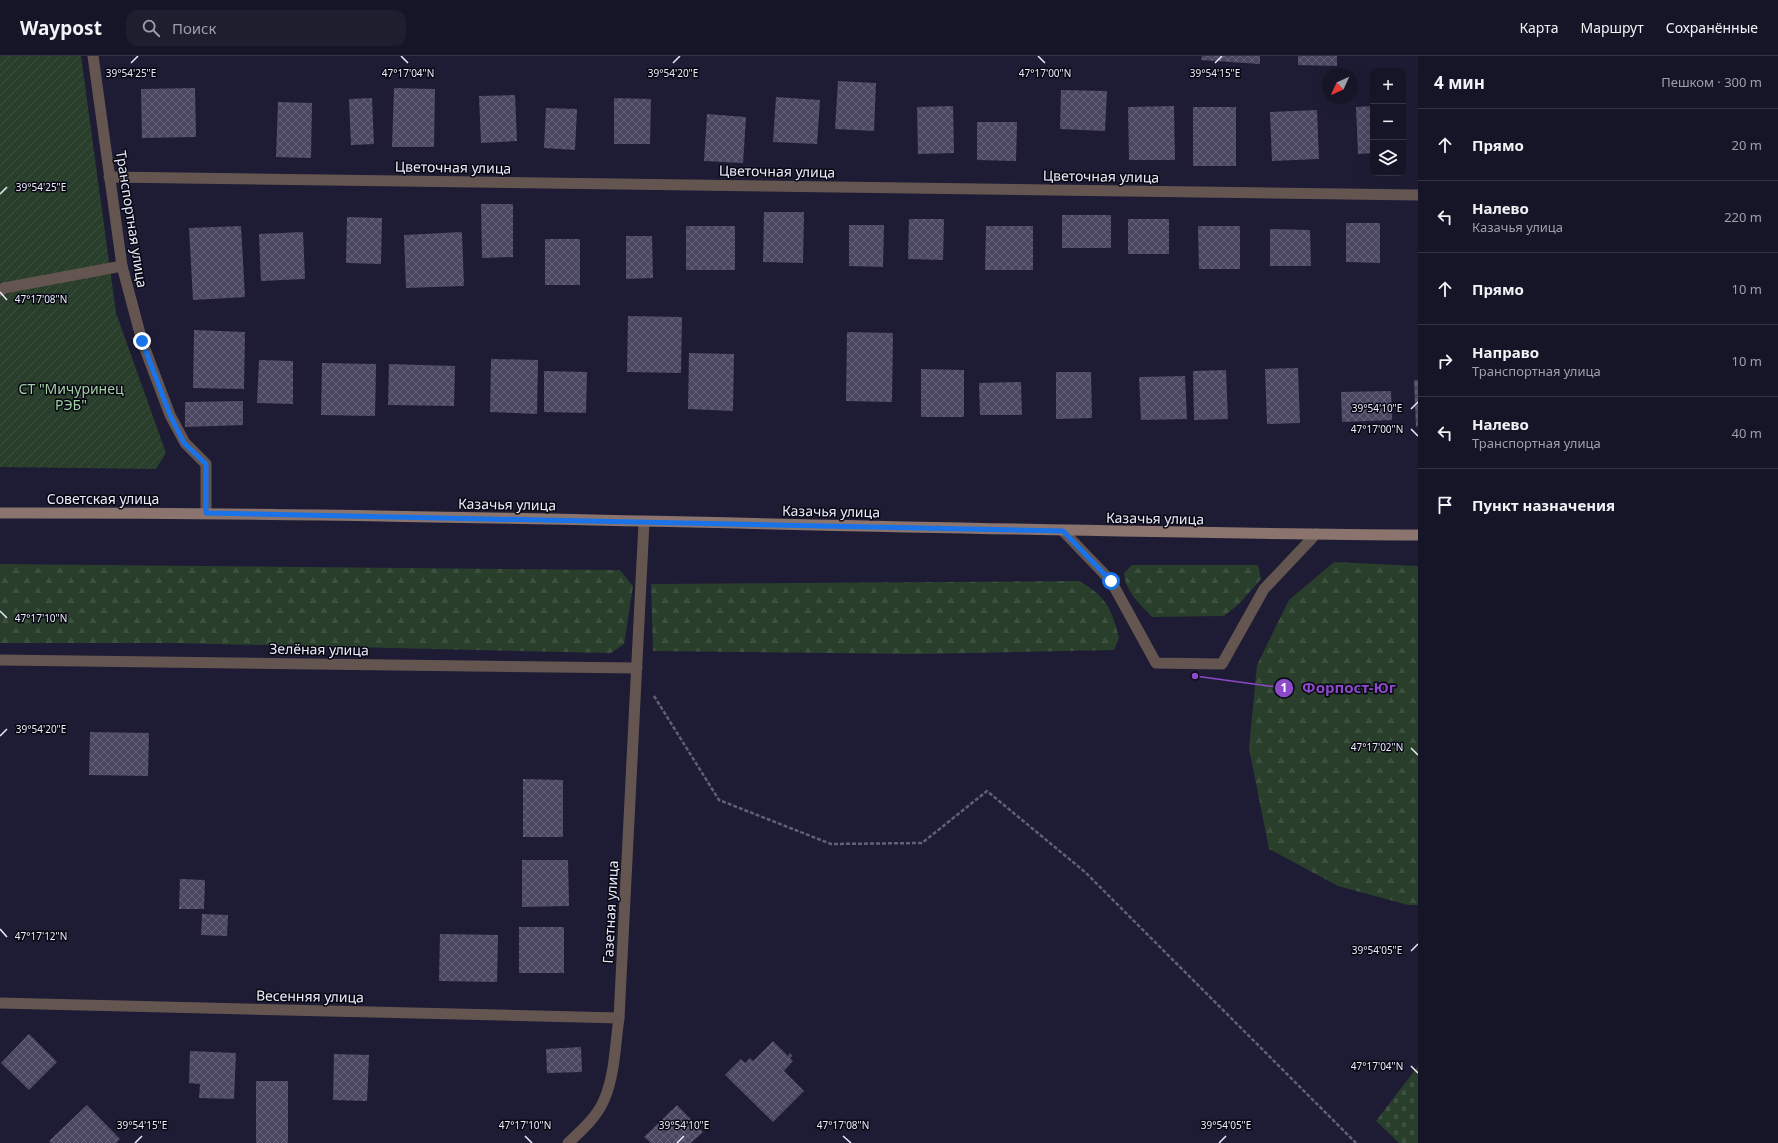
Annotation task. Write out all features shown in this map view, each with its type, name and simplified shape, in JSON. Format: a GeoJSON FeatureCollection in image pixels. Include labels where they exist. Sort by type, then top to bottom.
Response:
{"type":"FeatureCollection","features":[{"type":"Feature","properties":{"kind":"main road","name":"Советская улица"},"geometry":{"type":"LineString","coordinates":[[0,513],[244,514]]}},
{"type":"Feature","properties":{"kind":"main road","name":"Казачья улица"},"geometry":{"type":"LineString","coordinates":[[244,514],[1063,531],[1418,535]]}},
{"type":"Feature","properties":{"kind":"street","name":"Транспортная улица"},"geometry":{"type":"LineString","coordinates":[[94,56],[122,266],[142,341],[170,415],[184,443],[206,464],[206,513]]}},
{"type":"Feature","properties":{"kind":"street","name":"Цветочная улица"},"geometry":{"type":"LineString","coordinates":[[109,177],[1418,195]]}},
{"type":"Feature","properties":{"kind":"street"},"geometry":{"type":"LineString","coordinates":[[0,292],[4,288],[122,266]]}},
{"type":"Feature","properties":{"kind":"street","name":"Газетная улица"},"geometry":{"type":"LineString","coordinates":[[568,1143],[587,1125],[604,1101],[611,1076],[619,1018],[644,522]]}},
{"type":"Feature","properties":{"kind":"street"},"geometry":{"type":"LineString","coordinates":[[1063,531],[1111,581],[1156,663],[1222,664],[1264,589],[1316,534]]}},
{"type":"Feature","properties":{"kind":"street","name":"Зелёная улица"},"geometry":{"type":"LineString","coordinates":[[0,660],[637,668]]}},
{"type":"Feature","properties":{"kind":"street","name":"Весенняя улица"},"geometry":{"type":"LineString","coordinates":[[0,1003],[619,1018]]}},
{"type":"Feature","properties":{"kind":"path"},"geometry":{"type":"LineString","coordinates":[[653,694],[718,800],[831,844],[922,843],[987,791],[1086,872],[1356,1143]]}},
{"type":"Feature","properties":{"kind":"green space","name":"СТ \"Мичуринец РЭБ\""},"geometry":{"type":"Polygon","coordinates":[[[0,56],[81,56],[116,313],[166,453],[156,469],[0,467],[0,56]]]}},
{"type":"Feature","properties":{"kind":"green space"},"geometry":{"type":"Polygon","coordinates":[[[1334,562],[1418,566],[1418,905],[1408,905],[1338,886],[1269,849],[1249,748],[1257,665],[1289,600],[1334,562]]]}},
{"type":"Feature","properties":{"kind":"green space"},"geometry":{"type":"Polygon","coordinates":[[[0,564],[620,570],[633,586],[624,644],[611,653],[174,643],[0,643],[0,564]]]}},
{"type":"Feature","properties":{"kind":"green space"},"geometry":{"type":"Polygon","coordinates":[[[1132,565],[1258,565],[1261,579],[1239,604],[1224,616],[1152,617],[1138,602],[1127,586],[1124,573],[1132,565]]]}},
{"type":"Feature","properties":{"kind":"green space"},"geometry":{"type":"Polygon","coordinates":[[[1079,581],[1096,592],[1102,598],[1110,611],[1119,638],[1114,650],[919,654],[653,651],[651,584],[1079,581]]]}},
{"type":"Feature","properties":{"kind":"green space"},"geometry":{"type":"Polygon","coordinates":[[[1418,1066],[1418,1143],[1399,1143],[1376,1121],[1418,1066]]]}},
{"type":"Feature","properties":{"kind":"building"},"geometry":{"type":"Polygon","coordinates":[[[1202,56],[1260,56],[1260,64],[1201,60],[1202,56]]]}},
{"type":"Feature","properties":{"kind":"building"},"geometry":{"type":"Polygon","coordinates":[[[1298,56],[1337,56],[1337,66],[1298,65],[1298,56]]]}},
{"type":"Feature","properties":{"kind":"building"},"geometry":{"type":"Polygon","coordinates":[[[838,81],[876,83],[874,131],[835,129],[838,81]]]}},
{"type":"Feature","properties":{"kind":"building"},"geometry":{"type":"Polygon","coordinates":[[[195,88],[196,137],[142,138],[141,89],[195,88]]]}},
{"type":"Feature","properties":{"kind":"building"},"geometry":{"type":"Polygon","coordinates":[[[394,88],[435,89],[434,147],[392,147],[394,88]]]}},
{"type":"Feature","properties":{"kind":"building"},"geometry":{"type":"Polygon","coordinates":[[[1061,90],[1107,91],[1105,131],[1060,129],[1061,90]]]}},
{"type":"Feature","properties":{"kind":"building"},"geometry":{"type":"Polygon","coordinates":[[[515,95],[517,141],[481,143],[479,96],[515,95]]]}},
{"type":"Feature","properties":{"kind":"building"},"geometry":{"type":"Polygon","coordinates":[[[776,97],[820,100],[817,144],[773,142],[776,97]]]}},
{"type":"Feature","properties":{"kind":"building"},"geometry":{"type":"Polygon","coordinates":[[[372,98],[374,144],[351,145],[349,99],[372,98]]]}},
{"type":"Feature","properties":{"kind":"building"},"geometry":{"type":"Polygon","coordinates":[[[614,98],[651,99],[650,144],[614,144],[614,98]]]}},
{"type":"Feature","properties":{"kind":"building"},"geometry":{"type":"Polygon","coordinates":[[[278,102],[312,103],[311,158],[276,157],[278,102]]]}},
{"type":"Feature","properties":{"kind":"building"},"geometry":{"type":"Polygon","coordinates":[[[953,106],[954,153],[918,154],[917,107],[953,106]]]}},
{"type":"Feature","properties":{"kind":"building"},"geometry":{"type":"Polygon","coordinates":[[[1174,106],[1175,160],[1129,160],[1128,107],[1174,106]]]}},
{"type":"Feature","properties":{"kind":"building"},"geometry":{"type":"Polygon","coordinates":[[[1370,106],[1370,153],[1358,154],[1356,107],[1370,106]]]}},
{"type":"Feature","properties":{"kind":"building"},"geometry":{"type":"Polygon","coordinates":[[[1193,107],[1236,107],[1236,166],[1193,166],[1193,107]]]}},
{"type":"Feature","properties":{"kind":"building"},"geometry":{"type":"Polygon","coordinates":[[[546,108],[577,109],[575,150],[544,148],[546,108]]]}},
{"type":"Feature","properties":{"kind":"building"},"geometry":{"type":"Polygon","coordinates":[[[1317,110],[1319,159],[1272,161],[1270,112],[1317,110]]]}},
{"type":"Feature","properties":{"kind":"building"},"geometry":{"type":"Polygon","coordinates":[[[707,114],[746,117],[743,163],[704,161],[707,114]]]}},
{"type":"Feature","properties":{"kind":"building"},"geometry":{"type":"Polygon","coordinates":[[[977,122],[1017,122],[1016,161],[977,160],[977,122]]]}},
{"type":"Feature","properties":{"kind":"building"},"geometry":{"type":"Polygon","coordinates":[[[481,204],[513,204],[513,257],[482,258],[481,204]]]}},
{"type":"Feature","properties":{"kind":"building"},"geometry":{"type":"Polygon","coordinates":[[[764,212],[804,212],[803,263],[763,262],[764,212]]]}},
{"type":"Feature","properties":{"kind":"building"},"geometry":{"type":"Polygon","coordinates":[[[1062,215],[1111,215],[1111,248],[1062,248],[1062,215]]]}},
{"type":"Feature","properties":{"kind":"building"},"geometry":{"type":"Polygon","coordinates":[[[347,217],[382,218],[381,264],[346,263],[347,217]]]}},
{"type":"Feature","properties":{"kind":"building"},"geometry":{"type":"Polygon","coordinates":[[[909,219],[944,219],[943,260],[908,259],[909,219]]]}},
{"type":"Feature","properties":{"kind":"building"},"geometry":{"type":"Polygon","coordinates":[[[1128,219],[1169,219],[1169,254],[1128,254],[1128,219]]]}},
{"type":"Feature","properties":{"kind":"building"},"geometry":{"type":"Polygon","coordinates":[[[1346,223],[1380,223],[1380,263],[1346,262],[1346,223]]]}},
{"type":"Feature","properties":{"kind":"building"},"geometry":{"type":"Polygon","coordinates":[[[849,225],[884,225],[883,267],[849,266],[849,225]]]}},
{"type":"Feature","properties":{"kind":"building"},"geometry":{"type":"Polygon","coordinates":[[[241,226],[245,297],[193,300],[189,228],[241,226]]]}},
{"type":"Feature","properties":{"kind":"building"},"geometry":{"type":"Polygon","coordinates":[[[686,226],[735,226],[735,270],[686,270],[686,226]]]}},
{"type":"Feature","properties":{"kind":"building"},"geometry":{"type":"Polygon","coordinates":[[[986,226],[1033,226],[1033,270],[985,270],[986,226]]]}},
{"type":"Feature","properties":{"kind":"building"},"geometry":{"type":"Polygon","coordinates":[[[1198,226],[1240,226],[1240,269],[1199,269],[1198,226]]]}},
{"type":"Feature","properties":{"kind":"building"},"geometry":{"type":"Polygon","coordinates":[[[1270,229],[1310,230],[1311,266],[1270,266],[1270,229]]]}},
{"type":"Feature","properties":{"kind":"building"},"geometry":{"type":"Polygon","coordinates":[[[303,232],[305,279],[261,281],[259,234],[303,232]]]}},
{"type":"Feature","properties":{"kind":"building"},"geometry":{"type":"Polygon","coordinates":[[[462,232],[464,286],[406,288],[404,235],[462,232]]]}},
{"type":"Feature","properties":{"kind":"building"},"geometry":{"type":"Polygon","coordinates":[[[626,236],[652,236],[653,278],[626,279],[626,236]]]}},
{"type":"Feature","properties":{"kind":"building"},"geometry":{"type":"Polygon","coordinates":[[[545,239],[580,239],[580,285],[545,285],[545,239]]]}},
{"type":"Feature","properties":{"kind":"building"},"geometry":{"type":"Polygon","coordinates":[[[628,316],[682,317],[681,373],[627,372],[628,316]]]}},
{"type":"Feature","properties":{"kind":"building"},"geometry":{"type":"Polygon","coordinates":[[[194,330],[245,332],[244,389],[193,388],[194,330]]]}},
{"type":"Feature","properties":{"kind":"building"},"geometry":{"type":"Polygon","coordinates":[[[847,332],[893,333],[892,402],[846,401],[847,332]]]}},
{"type":"Feature","properties":{"kind":"building"},"geometry":{"type":"Polygon","coordinates":[[[689,353],[734,354],[733,411],[688,409],[689,353]]]}},
{"type":"Feature","properties":{"kind":"building"},"geometry":{"type":"Polygon","coordinates":[[[491,359],[538,360],[537,414],[490,412],[491,359]]]}},
{"type":"Feature","properties":{"kind":"building"},"geometry":{"type":"Polygon","coordinates":[[[259,360],[293,361],[293,404],[257,403],[259,360]]]}},
{"type":"Feature","properties":{"kind":"building"},"geometry":{"type":"Polygon","coordinates":[[[322,363],[376,364],[375,416],[321,415],[322,363]]]}},
{"type":"Feature","properties":{"kind":"building"},"geometry":{"type":"Polygon","coordinates":[[[389,364],[455,366],[454,406],[388,405],[389,364]]]}},
{"type":"Feature","properties":{"kind":"building"},"geometry":{"type":"Polygon","coordinates":[[[1298,368],[1300,423],[1267,424],[1265,369],[1298,368]]]}},
{"type":"Feature","properties":{"kind":"building"},"geometry":{"type":"Polygon","coordinates":[[[921,369],[964,370],[964,417],[921,417],[921,369]]]}},
{"type":"Feature","properties":{"kind":"building"},"geometry":{"type":"Polygon","coordinates":[[[1226,370],[1228,419],[1194,420],[1193,371],[1226,370]]]}},
{"type":"Feature","properties":{"kind":"building"},"geometry":{"type":"Polygon","coordinates":[[[544,371],[587,372],[586,413],[544,412],[544,371]]]}},
{"type":"Feature","properties":{"kind":"building"},"geometry":{"type":"Polygon","coordinates":[[[1056,372],[1091,372],[1092,418],[1056,419],[1056,372]]]}},
{"type":"Feature","properties":{"kind":"building"},"geometry":{"type":"Polygon","coordinates":[[[1185,376],[1187,419],[1141,420],[1139,377],[1185,376]]]}},
{"type":"Feature","properties":{"kind":"building"},"geometry":{"type":"Polygon","coordinates":[[[1414,380],[1418,380],[1418,426],[1416,427],[1414,380]]]}},
{"type":"Feature","properties":{"kind":"building"},"geometry":{"type":"Polygon","coordinates":[[[1021,382],[1022,415],[980,415],[979,383],[1021,382]]]}},
{"type":"Feature","properties":{"kind":"building"},"geometry":{"type":"Polygon","coordinates":[[[1391,391],[1392,420],[1342,422],[1341,392],[1391,391]]]}},
{"type":"Feature","properties":{"kind":"building"},"geometry":{"type":"Polygon","coordinates":[[[243,401],[243,425],[185,427],[185,402],[243,401]]]}},
{"type":"Feature","properties":{"kind":"building"},"geometry":{"type":"Polygon","coordinates":[[[90,732],[149,733],[148,776],[89,775],[90,732]]]}},
{"type":"Feature","properties":{"kind":"building"},"geometry":{"type":"Polygon","coordinates":[[[523,779],[563,780],[563,837],[523,837],[523,779]]]}},
{"type":"Feature","properties":{"kind":"building"},"geometry":{"type":"Polygon","coordinates":[[[522,860],[568,860],[569,906],[522,907],[522,860]]]}},
{"type":"Feature","properties":{"kind":"building"},"geometry":{"type":"Polygon","coordinates":[[[180,879],[205,880],[204,909],[179,909],[180,879]]]}},
{"type":"Feature","properties":{"kind":"building"},"geometry":{"type":"Polygon","coordinates":[[[202,914],[228,915],[227,936],[201,935],[202,914]]]}},
{"type":"Feature","properties":{"kind":"building"},"geometry":{"type":"Polygon","coordinates":[[[519,927],[564,927],[564,973],[519,973],[519,927]]]}},
{"type":"Feature","properties":{"kind":"building"},"geometry":{"type":"Polygon","coordinates":[[[440,934],[498,935],[497,982],[439,981],[440,934]]]}},
{"type":"Feature","properties":{"kind":"building"},"geometry":{"type":"Polygon","coordinates":[[[29,1034],[57,1062],[29,1090],[1,1063],[29,1034]]]}},
{"type":"Feature","properties":{"kind":"building"},"geometry":{"type":"Polygon","coordinates":[[[773,1041],[788,1056],[790,1053],[792,1056],[790,1058],[793,1061],[784,1071],[804,1091],[773,1122],[725,1075],[741,1059],[745,1063],[750,1058],[753,1061],[773,1041]]]}},
{"type":"Feature","properties":{"kind":"building"},"geometry":{"type":"Polygon","coordinates":[[[581,1047],[582,1072],[547,1073],[546,1049],[581,1047]]]}},
{"type":"Feature","properties":{"kind":"building"},"geometry":{"type":"Polygon","coordinates":[[[190,1051],[236,1053],[234,1099],[199,1098],[200,1084],[189,1083],[190,1051]]]}},
{"type":"Feature","properties":{"kind":"building"},"geometry":{"type":"Polygon","coordinates":[[[334,1054],[369,1055],[367,1101],[333,1100],[334,1054]]]}},
{"type":"Feature","properties":{"kind":"building"},"geometry":{"type":"Polygon","coordinates":[[[256,1081],[288,1081],[288,1143],[256,1143],[256,1081]]]}},
{"type":"Feature","properties":{"kind":"building"},"geometry":{"type":"Polygon","coordinates":[[[87,1105],[120,1139],[116,1143],[51,1143],[49,1141],[87,1105]]]}},
{"type":"Feature","properties":{"kind":"building"},"geometry":{"type":"Polygon","coordinates":[[[677,1105],[703,1132],[691,1143],[651,1143],[644,1137],[677,1105]]]}},
{"type":"Feature","properties":{"kind":"place","name":"Форпост-Юг"},"geometry":{"type":"Point","coordinates":[1195,676]}},
{"type":"Feature","properties":{"kind":"route"},"geometry":{"type":"LineString","coordinates":[[142,341],[170,415],[184,443],[206,464],[206,513],[1063,531],[1111,581]]}}]}
